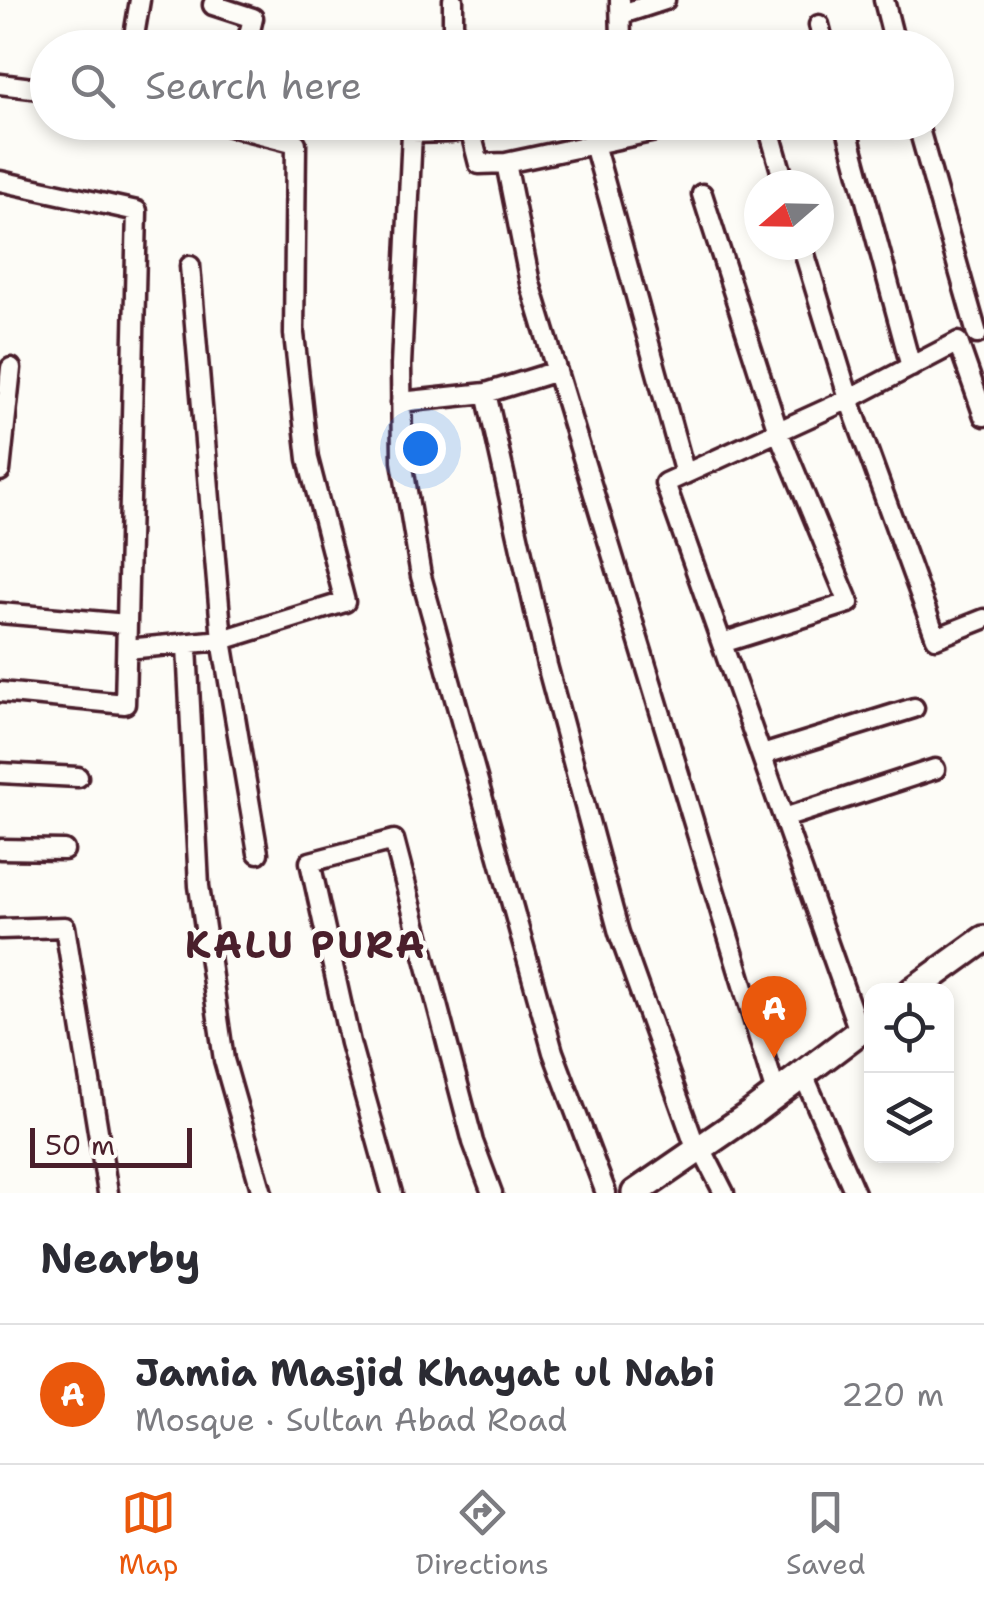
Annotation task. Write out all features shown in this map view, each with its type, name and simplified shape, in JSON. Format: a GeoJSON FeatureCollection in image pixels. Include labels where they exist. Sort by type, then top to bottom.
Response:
{"type":"FeatureCollection","features":[{"type":"Feature","properties":{"kind":"street"},"geometry":{"type":"LineString","coordinates":[[135,30],[140,0]]}},
{"type":"Feature","properties":{"kind":"street"},"geometry":{"type":"LineString","coordinates":[[216,0],[214,5],[253,18],[250,30]]}},
{"type":"Feature","properties":{"kind":"street"},"geometry":{"type":"LineString","coordinates":[[453,30],[454,0]]}},
{"type":"Feature","properties":{"kind":"street"},"geometry":{"type":"LineString","coordinates":[[621,7],[665,0]]}},
{"type":"Feature","properties":{"kind":"street"},"geometry":{"type":"LineString","coordinates":[[884,0],[892,30]]}},
{"type":"Feature","properties":{"kind":"street"},"geometry":{"type":"LineString","coordinates":[[819,25],[820,30]]}},
{"type":"Feature","properties":{"kind":"street"},"geometry":{"type":"LineString","coordinates":[[0,84],[30,88]]}},
{"type":"Feature","properties":{"kind":"street"},"geometry":{"type":"LineString","coordinates":[[126,649],[222,640],[344,602],[308,459],[294,334],[296,143],[285,140]]}},
{"type":"Feature","properties":{"kind":"street"},"geometry":{"type":"LineString","coordinates":[[412,140],[402,461],[421,576],[553,1052],[606,1193]]}},
{"type":"Feature","properties":{"kind":"street"},"geometry":{"type":"LineString","coordinates":[[473,140],[479,164],[506,163],[613,140]]}},
{"type":"Feature","properties":{"kind":"street"},"geometry":{"type":"LineString","coordinates":[[772,140],[781,170]]}},
{"type":"Feature","properties":{"kind":"street"},"geometry":{"type":"LineString","coordinates":[[850,140],[912,367]]}},
{"type":"Feature","properties":{"kind":"street"},"geometry":{"type":"LineString","coordinates":[[864,1021],[784,818],[665,482],[849,400],[981,333],[922,140]]}},
{"type":"Feature","properties":{"kind":"street"},"geometry":{"type":"LineString","coordinates":[[594,144],[685,474]]}},
{"type":"Feature","properties":{"kind":"street"},"geometry":{"type":"LineString","coordinates":[[506,163],[530,283],[776,1094]]}},
{"type":"Feature","properties":{"kind":"street"},"geometry":{"type":"LineString","coordinates":[[0,181],[137,211],[126,704],[0,692]]}},
{"type":"Feature","properties":{"kind":"street"},"geometry":{"type":"LineString","coordinates":[[702,194],[778,432],[849,604],[722,643]]}},
{"type":"Feature","properties":{"kind":"street"},"geometry":{"type":"LineString","coordinates":[[807,260],[849,400],[936,638],[984,619]]}},
{"type":"Feature","properties":{"kind":"street"},"geometry":{"type":"LineString","coordinates":[[190,266],[222,640],[258,853]]}},
{"type":"Feature","properties":{"kind":"street"},"geometry":{"type":"LineString","coordinates":[[958,342],[984,416]]}},
{"type":"Feature","properties":{"kind":"street"},"geometry":{"type":"LineString","coordinates":[[0,472],[11,368]]}},
{"type":"Feature","properties":{"kind":"street"},"geometry":{"type":"LineString","coordinates":[[401,402],[486,393],[557,371]]}},
{"type":"Feature","properties":{"kind":"street"},"geometry":{"type":"LineString","coordinates":[[486,393],[546,665],[618,933],[699,1149],[724,1193]]}},
{"type":"Feature","properties":{"kind":"street"},"geometry":{"type":"LineString","coordinates":[[0,613],[127,624]]}},
{"type":"Feature","properties":{"kind":"street"},"geometry":{"type":"LineString","coordinates":[[187,646],[199,886],[224,1060],[262,1193]]}},
{"type":"Feature","properties":{"kind":"street"},"geometry":{"type":"LineString","coordinates":[[762,754],[914,708]]}},
{"type":"Feature","properties":{"kind":"street"},"geometry":{"type":"LineString","coordinates":[[784,818],[935,769]]}},
{"type":"Feature","properties":{"kind":"street"},"geometry":{"type":"LineString","coordinates":[[0,774],[78,777]]}},
{"type":"Feature","properties":{"kind":"street"},"geometry":{"type":"LineString","coordinates":[[392,1193],[350,1043],[310,862],[394,840],[473,1142],[492,1193]]}},
{"type":"Feature","properties":{"kind":"street"},"geometry":{"type":"LineString","coordinates":[[0,849],[64,850]]}},
{"type":"Feature","properties":{"kind":"street"},"geometry":{"type":"LineString","coordinates":[[0,929],[65,927],[108,1193]]}},
{"type":"Feature","properties":{"kind":"street"},"geometry":{"type":"LineString","coordinates":[[922,983],[984,939]]}},
{"type":"Feature","properties":{"kind":"street"},"geometry":{"type":"LineString","coordinates":[[643,1191],[864,1028]]}},
{"type":"Feature","properties":{"kind":"street"},"geometry":{"type":"LineString","coordinates":[[802,1074],[855,1193]]}},
{"type":"Feature","properties":{"kind":"place","name":"Jamia Masjid Khayat ul Nabi"},"geometry":{"type":"Point","coordinates":[774,1058]}},
{"type":"Feature","properties":{"kind":"district","name":"KALU PURA"},"geometry":{"type":"Point","coordinates":[306,944]}}]}
